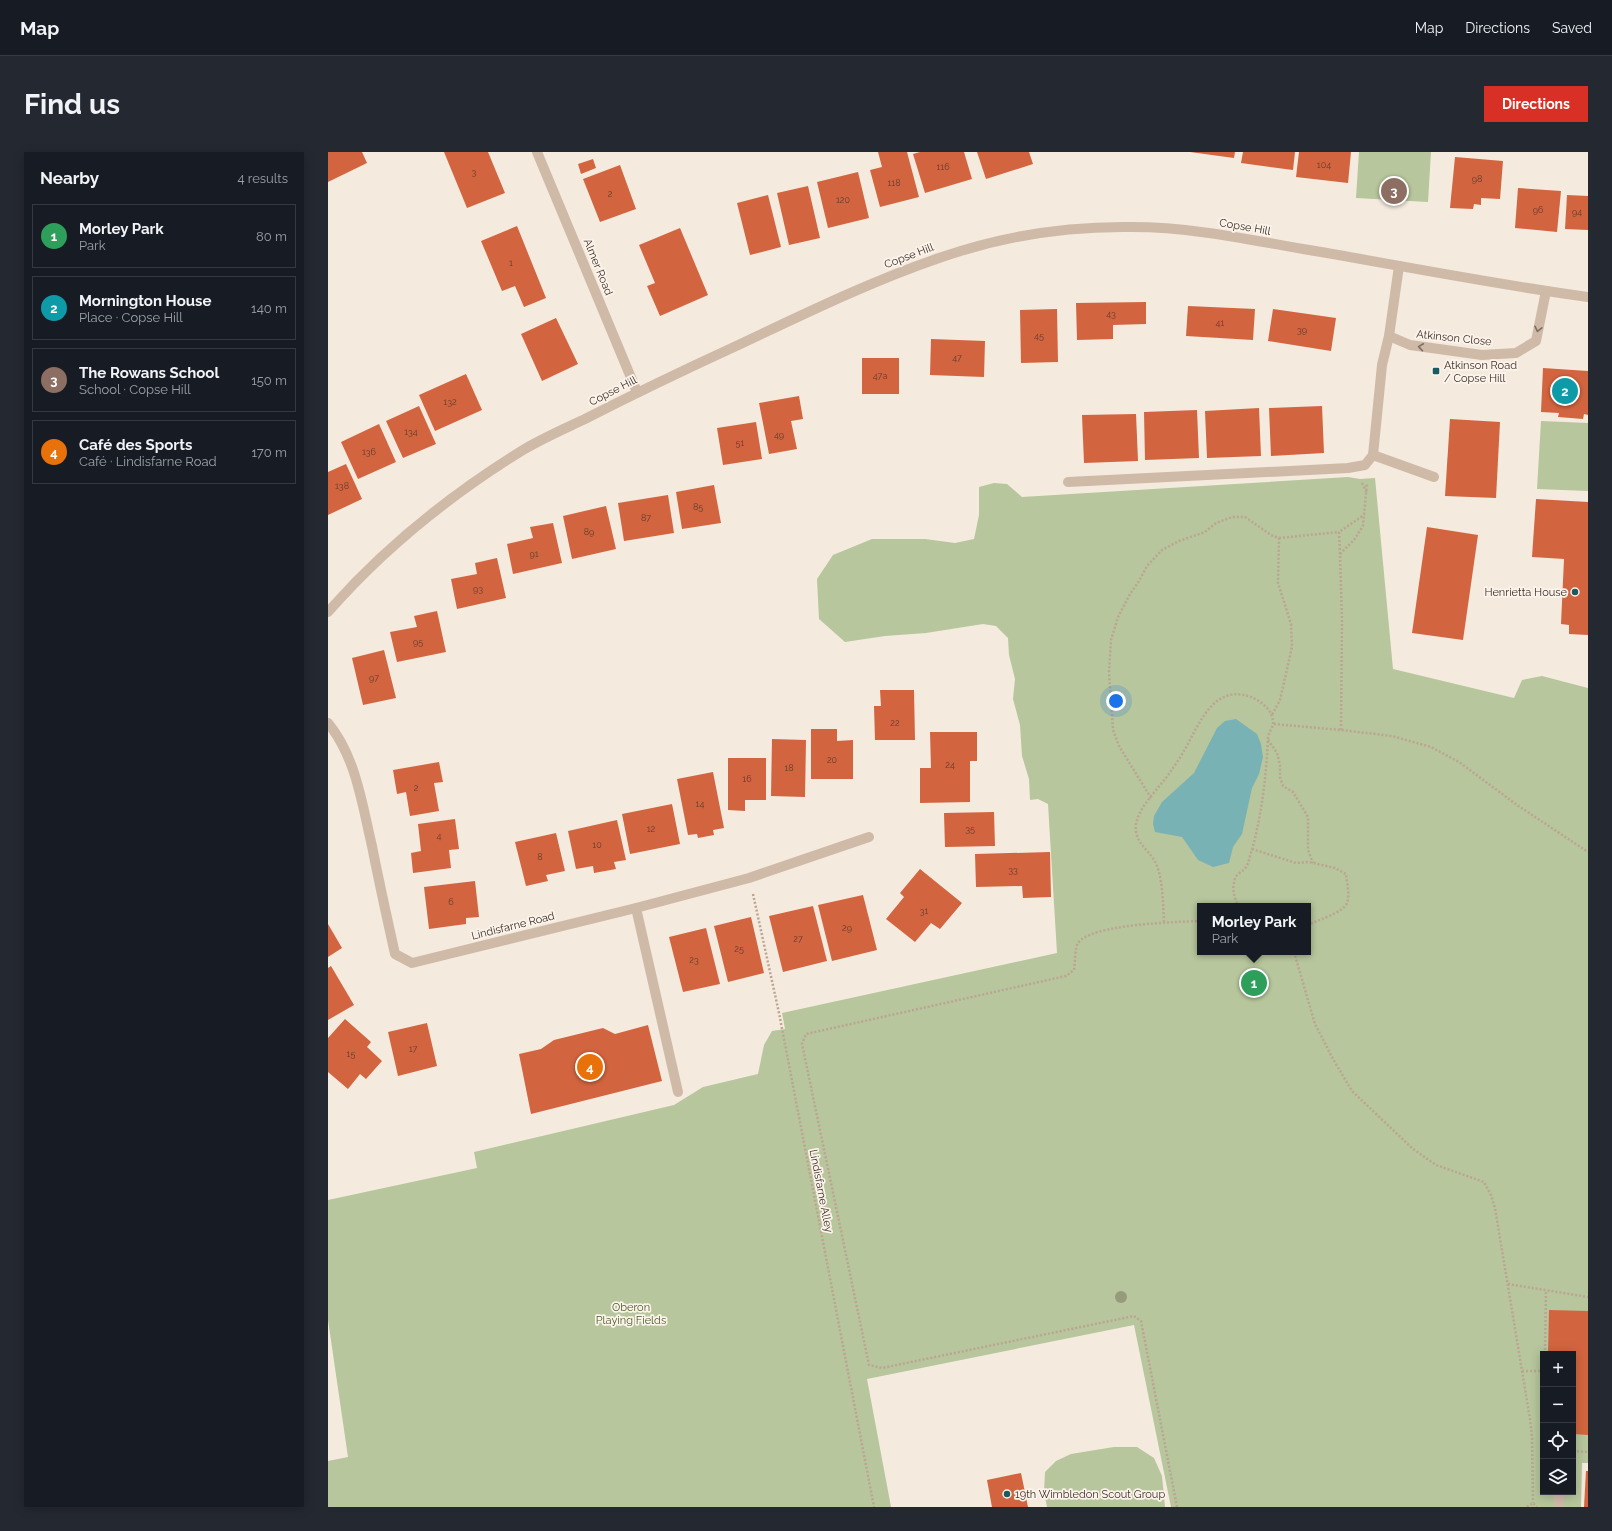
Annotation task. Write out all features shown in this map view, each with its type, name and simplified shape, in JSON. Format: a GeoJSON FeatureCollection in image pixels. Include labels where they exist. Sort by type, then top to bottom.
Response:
{"type":"FeatureCollection","features":[{"type":"Feature","properties":{"kind":"street","name":"Almer Road"},"geometry":{"type":"LineString","coordinates":[[537,152],[637,392]]}},
{"type":"Feature","properties":{"kind":"street","name":"Copse Hill"},"geometry":{"type":"LineString","coordinates":[[328,612],[356,581],[397,542],[445,502],[525,449],[637,392],[810,311],[898,273],[945,256],[990,243],[1038,233],[1085,228],[1174,228],[1588,297]]}},
{"type":"Feature","properties":{"kind":"street"},"geometry":{"type":"LineString","coordinates":[[1068,482],[1348,468],[1365,465],[1373,455],[1382,365],[1389,336],[1399,266]]}},
{"type":"Feature","properties":{"kind":"street","name":"Atkinson Close"},"geometry":{"type":"LineString","coordinates":[[1389,336],[1410,346],[1482,355],[1516,353],[1536,341],[1546,291]]}},
{"type":"Feature","properties":{"kind":"street"},"geometry":{"type":"LineString","coordinates":[[1373,455],[1434,476]]}},
{"type":"Feature","properties":{"kind":"street","name":"Lindisfarne Road"},"geometry":{"type":"LineString","coordinates":[[328,723],[336,732],[350,760],[360,795],[395,954],[412,963],[636,908],[749,878],[869,837]]}},
{"type":"Feature","properties":{"kind":"street"},"geometry":{"type":"LineString","coordinates":[[636,908],[678,1092]]}},
{"type":"Feature","properties":{"kind":"street"},"geometry":{"type":"LineString","coordinates":[[1559,1495],[1559,1507]]}},
{"type":"Feature","properties":{"kind":"path"},"geometry":{"type":"LineString","coordinates":[[1340,554],[1354,540],[1363,526],[1367,493],[1365,465]]}},
{"type":"Feature","properties":{"kind":"path"},"geometry":{"type":"LineString","coordinates":[[1151,798],[1120,746],[1113,730],[1109,672],[1111,640],[1118,617],[1147,566],[1162,550],[1179,541],[1205,532],[1216,523],[1232,517],[1245,517],[1271,535],[1279,538],[1339,532],[1365,515]]}},
{"type":"Feature","properties":{"kind":"path"},"geometry":{"type":"LineString","coordinates":[[1339,532],[1342,622],[1341,730]]}},
{"type":"Feature","properties":{"kind":"path"},"geometry":{"type":"LineString","coordinates":[[1272,715],[1280,700],[1292,647],[1291,624],[1278,583],[1279,538]]}},
{"type":"Feature","properties":{"kind":"path"},"geometry":{"type":"LineString","coordinates":[[1164,922],[1159,872],[1154,860],[1142,846],[1137,836],[1136,824],[1142,809],[1184,752],[1199,722],[1211,706],[1225,696],[1241,694],[1253,698],[1264,705],[1272,715],[1274,724],[1268,740],[1262,807],[1252,849],[1246,867],[1236,875],[1234,883],[1234,894],[1237,903]]}},
{"type":"Feature","properties":{"kind":"path"},"geometry":{"type":"LineString","coordinates":[[1274,724],[1392,736],[1431,747],[1459,762],[1517,805],[1588,852]]}},
{"type":"Feature","properties":{"kind":"path"},"geometry":{"type":"LineString","coordinates":[[1268,740],[1277,753],[1283,786],[1293,792],[1308,817],[1308,850],[1313,863]]}},
{"type":"Feature","properties":{"kind":"path"},"geometry":{"type":"LineString","coordinates":[[1252,849],[1296,863],[1313,863],[1335,868],[1346,874],[1348,890],[1347,903],[1341,910],[1311,924]]}},
{"type":"Feature","properties":{"kind":"path","name":"Lindisfarne Alley"},"geometry":{"type":"LineString","coordinates":[[749,878],[778,1014],[874,1507]]}},
{"type":"Feature","properties":{"kind":"path"},"geometry":{"type":"LineString","coordinates":[[1177,1507],[1141,1321],[1134,1316],[882,1368],[869,1365],[802,1044],[806,1034],[1066,976],[1074,970],[1077,944],[1082,939],[1096,932],[1164,922],[1197,921]]}},
{"type":"Feature","properties":{"kind":"path"},"geometry":{"type":"LineString","coordinates":[[1295,955],[1315,1024],[1332,1059],[1352,1091],[1413,1149],[1436,1165],[1484,1182],[1491,1195],[1495,1208],[1508,1284],[1532,1438],[1533,1503],[1537,1507]]}},
{"type":"Feature","properties":{"kind":"path"},"geometry":{"type":"LineString","coordinates":[[1508,1284],[1588,1297]]}},
{"type":"Feature","properties":{"kind":"path"},"geometry":{"type":"LineString","coordinates":[[1545,1351],[1546,1291]]}},
{"type":"Feature","properties":{"kind":"path"},"geometry":{"type":"LineString","coordinates":[[1522,1371],[1540,1371]]}},
{"type":"Feature","properties":{"kind":"path"},"geometry":{"type":"LineString","coordinates":[[1576,1451],[1588,1452]]}},
{"type":"Feature","properties":{"kind":"path"},"geometry":{"type":"LineString","coordinates":[[1527,1507],[1533,1503]]}},
{"type":"Feature","properties":{"kind":"green space"},"geometry":{"type":"Polygon","coordinates":[[[1359,152],[1431,152],[1428,202],[1356,198],[1359,152]]]}},
{"type":"Feature","properties":{"kind":"green space"},"geometry":{"type":"Polygon","coordinates":[[[1541,421],[1588,423],[1588,491],[1537,489],[1541,421]]]}},
{"type":"Feature","properties":{"kind":"green space","name":"Oberon Playing Fields"},"geometry":{"type":"Polygon","coordinates":[[[1348,477],[1360,479],[1375,478],[1393,669],[1514,698],[1522,680],[1542,676],[1588,688],[1588,1463],[1582,1463],[1581,1507],[1171,1507],[1134,1325],[867,1379],[891,1507],[328,1507],[328,1461],[348,1457],[328,1320],[328,1200],[477,1168],[474,1152],[674,1105],[703,1087],[758,1074],[764,1045],[772,1031],[785,1029],[782,1013],[1057,953],[1048,804],[1038,799],[1030,800],[1029,779],[1022,756],[1020,725],[1013,699],[1015,679],[1009,655],[1008,638],[996,626],[983,624],[926,633],[885,636],[845,642],[819,619],[817,579],[833,555],[872,539],[925,539],[955,543],[974,539],[979,515],[979,487],[994,483],[1007,484],[1022,497],[1348,477]]]}},
{"type":"Feature","properties":{"kind":"green space"},"geometry":{"type":"Polygon","coordinates":[[[1114,1447],[1137,1447],[1154,1458],[1162,1476],[1165,1507],[1047,1507],[1044,1492],[1045,1472],[1056,1461],[1071,1454],[1114,1447]]]}},
{"type":"Feature","properties":{"kind":"water"},"geometry":{"type":"Polygon","coordinates":[[[1236,719],[1257,734],[1261,744],[1263,757],[1259,774],[1252,788],[1242,834],[1233,847],[1229,863],[1213,867],[1198,860],[1182,837],[1155,832],[1153,824],[1154,816],[1162,802],[1194,773],[1217,728],[1225,721],[1236,719]]]}},
{"type":"Feature","properties":{"kind":"building"},"geometry":{"type":"Polygon","coordinates":[[[328,152],[362,152],[367,163],[328,182],[328,152]]]}},
{"type":"Feature","properties":{"kind":"building"},"geometry":{"type":"Polygon","coordinates":[[[444,152],[488,152],[505,193],[467,208],[444,152]]]}},
{"type":"Feature","properties":{"kind":"building"},"geometry":{"type":"Polygon","coordinates":[[[878,152],[907,152],[919,197],[880,207],[870,170],[882,167],[878,152]]]}},
{"type":"Feature","properties":{"kind":"building"},"geometry":{"type":"Polygon","coordinates":[[[920,152],[964,152],[972,179],[925,193],[913,154],[920,152]]]}},
{"type":"Feature","properties":{"kind":"building"},"geometry":{"type":"Polygon","coordinates":[[[977,152],[1029,152],[1033,164],[986,179],[977,152]]]}},
{"type":"Feature","properties":{"kind":"building"},"geometry":{"type":"Polygon","coordinates":[[[1190,152],[1235,152],[1234,158],[1190,152]]]}},
{"type":"Feature","properties":{"kind":"building"},"geometry":{"type":"Polygon","coordinates":[[[1243,152],[1295,152],[1293,170],[1241,163],[1243,152]]]}},
{"type":"Feature","properties":{"kind":"building"},"geometry":{"type":"Polygon","coordinates":[[[1299,152],[1351,152],[1348,183],[1296,177],[1299,152]]]}},
{"type":"Feature","properties":{"kind":"building"},"geometry":{"type":"Polygon","coordinates":[[[1455,157],[1503,161],[1500,199],[1481,198],[1481,205],[1474,204],[1473,209],[1450,208],[1455,157]]]}},
{"type":"Feature","properties":{"kind":"building"},"geometry":{"type":"Polygon","coordinates":[[[593,159],[596,168],[581,174],[578,164],[593,159]]]}},
{"type":"Feature","properties":{"kind":"building"},"geometry":{"type":"Polygon","coordinates":[[[620,165],[636,209],[600,222],[583,179],[620,165]]]}},
{"type":"Feature","properties":{"kind":"building"},"geometry":{"type":"Polygon","coordinates":[[[858,172],[869,218],[828,228],[817,182],[858,172]]]}},
{"type":"Feature","properties":{"kind":"building"},"geometry":{"type":"Polygon","coordinates":[[[808,186],[820,238],[789,245],[777,193],[808,186]]]}},
{"type":"Feature","properties":{"kind":"building"},"geometry":{"type":"Polygon","coordinates":[[[1518,188],[1561,191],[1557,232],[1515,228],[1518,188]]]}},
{"type":"Feature","properties":{"kind":"building"},"geometry":{"type":"Polygon","coordinates":[[[768,195],[781,247],[750,255],[737,203],[768,195]]]}},
{"type":"Feature","properties":{"kind":"building"},"geometry":{"type":"Polygon","coordinates":[[[1567,195],[1588,196],[1588,230],[1565,229],[1567,195]]]}},
{"type":"Feature","properties":{"kind":"building"},"geometry":{"type":"Polygon","coordinates":[[[517,226],[546,298],[524,307],[515,286],[502,291],[481,241],[517,226]]]}},
{"type":"Feature","properties":{"kind":"building"},"geometry":{"type":"Polygon","coordinates":[[[680,228],[708,295],[660,316],[647,286],[655,283],[639,245],[680,228]]]}},
{"type":"Feature","properties":{"kind":"building"},"geometry":{"type":"Polygon","coordinates":[[[1146,302],[1146,324],[1113,325],[1113,339],[1077,340],[1076,303],[1146,302]]]}},
{"type":"Feature","properties":{"kind":"building"},"geometry":{"type":"Polygon","coordinates":[[[1188,306],[1255,309],[1253,340],[1186,336],[1188,306]]]}},
{"type":"Feature","properties":{"kind":"building"},"geometry":{"type":"Polygon","coordinates":[[[1057,309],[1058,362],[1021,363],[1020,310],[1057,309]]]}},
{"type":"Feature","properties":{"kind":"building"},"geometry":{"type":"Polygon","coordinates":[[[1273,309],[1336,318],[1331,351],[1268,341],[1273,309]]]}},
{"type":"Feature","properties":{"kind":"building"},"geometry":{"type":"Polygon","coordinates":[[[556,318],[578,364],[542,381],[521,334],[556,318]]]}},
{"type":"Feature","properties":{"kind":"building"},"geometry":{"type":"Polygon","coordinates":[[[931,339],[985,341],[984,377],[930,375],[931,339]]]}},
{"type":"Feature","properties":{"kind":"building"},"geometry":{"type":"Polygon","coordinates":[[[862,358],[899,358],[899,394],[862,394],[862,358]]]}},
{"type":"Feature","properties":{"kind":"building"},"geometry":{"type":"Polygon","coordinates":[[[1543,368],[1588,371],[1588,415],[1584,414],[1583,419],[1558,417],[1559,413],[1541,412],[1543,368]]]}},
{"type":"Feature","properties":{"kind":"building"},"geometry":{"type":"Polygon","coordinates":[[[466,374],[482,410],[435,431],[419,395],[466,374]]]}},
{"type":"Feature","properties":{"kind":"building"},"geometry":{"type":"Polygon","coordinates":[[[799,396],[803,419],[791,421],[797,449],[769,454],[759,403],[799,396]]]}},
{"type":"Feature","properties":{"kind":"building"},"geometry":{"type":"Polygon","coordinates":[[[419,406],[436,444],[403,458],[386,421],[419,406]]]}},
{"type":"Feature","properties":{"kind":"building"},"geometry":{"type":"Polygon","coordinates":[[[1322,406],[1324,453],[1271,456],[1269,408],[1322,406]]]}},
{"type":"Feature","properties":{"kind":"building"},"geometry":{"type":"Polygon","coordinates":[[[1259,408],[1261,456],[1207,458],[1205,411],[1259,408]]]}},
{"type":"Feature","properties":{"kind":"building"},"geometry":{"type":"Polygon","coordinates":[[[1197,410],[1199,458],[1145,460],[1144,412],[1197,410]]]}},
{"type":"Feature","properties":{"kind":"building"},"geometry":{"type":"Polygon","coordinates":[[[1136,414],[1138,461],[1084,463],[1082,415],[1136,414]]]}},
{"type":"Feature","properties":{"kind":"building"},"geometry":{"type":"Polygon","coordinates":[[[1450,419],[1500,422],[1496,498],[1445,496],[1450,419]]]}},
{"type":"Feature","properties":{"kind":"building"},"geometry":{"type":"Polygon","coordinates":[[[756,422],[762,459],[723,465],[717,428],[756,422]]]}},
{"type":"Feature","properties":{"kind":"building"},"geometry":{"type":"Polygon","coordinates":[[[379,424],[396,462],[358,479],[341,442],[379,424]]]}},
{"type":"Feature","properties":{"kind":"building"},"geometry":{"type":"Polygon","coordinates":[[[346,464],[362,499],[328,515],[328,472],[346,464]]]}},
{"type":"Feature","properties":{"kind":"building"},"geometry":{"type":"Polygon","coordinates":[[[714,485],[721,523],[682,529],[676,492],[714,485]]]}},
{"type":"Feature","properties":{"kind":"building"},"geometry":{"type":"Polygon","coordinates":[[[668,495],[674,533],[624,541],[618,503],[668,495]]]}},
{"type":"Feature","properties":{"kind":"building","name":"Henrietta House"},"geometry":{"type":"Polygon","coordinates":[[[1536,499],[1588,502],[1588,635],[1569,634],[1569,625],[1561,624],[1564,559],[1532,557],[1536,499]]]}},
{"type":"Feature","properties":{"kind":"building"},"geometry":{"type":"Polygon","coordinates":[[[606,506],[616,549],[572,559],[563,516],[606,506]]]}},
{"type":"Feature","properties":{"kind":"building"},"geometry":{"type":"Polygon","coordinates":[[[553,523],[562,563],[513,574],[507,544],[533,538],[530,527],[553,523]]]}},
{"type":"Feature","properties":{"kind":"building"},"geometry":{"type":"Polygon","coordinates":[[[1427,527],[1478,535],[1463,640],[1412,633],[1427,527]]]}},
{"type":"Feature","properties":{"kind":"building"},"geometry":{"type":"Polygon","coordinates":[[[497,558],[506,598],[457,609],[451,579],[477,574],[475,563],[497,558]]]}},
{"type":"Feature","properties":{"kind":"building"},"geometry":{"type":"Polygon","coordinates":[[[437,611],[446,652],[397,662],[390,632],[417,627],[414,616],[437,611]]]}},
{"type":"Feature","properties":{"kind":"building"},"geometry":{"type":"Polygon","coordinates":[[[384,650],[396,698],[363,705],[352,658],[384,650]]]}},
{"type":"Feature","properties":{"kind":"building"},"geometry":{"type":"Polygon","coordinates":[[[880,690],[914,690],[915,740],[875,740],[874,706],[881,706],[880,690]]]}},
{"type":"Feature","properties":{"kind":"building"},"geometry":{"type":"Polygon","coordinates":[[[811,729],[837,729],[837,741],[853,740],[853,779],[811,779],[811,729]]]}},
{"type":"Feature","properties":{"kind":"building"},"geometry":{"type":"Polygon","coordinates":[[[930,732],[977,732],[977,761],[970,761],[970,802],[920,803],[920,768],[931,768],[930,732]]]}},
{"type":"Feature","properties":{"kind":"building"},"geometry":{"type":"Polygon","coordinates":[[[772,739],[806,740],[805,797],[771,796],[772,739]]]}},
{"type":"Feature","properties":{"kind":"building"},"geometry":{"type":"Polygon","coordinates":[[[728,758],[766,758],[766,800],[745,800],[745,811],[728,810],[728,758]]]}},
{"type":"Feature","properties":{"kind":"building"},"geometry":{"type":"Polygon","coordinates":[[[439,762],[443,782],[434,783],[439,811],[410,816],[406,792],[397,794],[393,770],[439,762]]]}},
{"type":"Feature","properties":{"kind":"building"},"geometry":{"type":"Polygon","coordinates":[[[713,772],[724,828],[713,830],[714,835],[698,838],[697,834],[688,835],[677,779],[713,772]]]}},
{"type":"Feature","properties":{"kind":"building"},"geometry":{"type":"Polygon","coordinates":[[[672,804],[680,844],[630,854],[622,814],[672,804]]]}},
{"type":"Feature","properties":{"kind":"building"},"geometry":{"type":"Polygon","coordinates":[[[994,812],[995,846],[945,847],[944,813],[994,812]]]}},
{"type":"Feature","properties":{"kind":"building"},"geometry":{"type":"Polygon","coordinates":[[[455,819],[459,849],[449,850],[451,868],[413,873],[411,853],[421,851],[418,824],[455,819]]]}},
{"type":"Feature","properties":{"kind":"building"},"geometry":{"type":"Polygon","coordinates":[[[617,820],[626,860],[614,862],[616,869],[594,873],[593,866],[576,869],[568,831],[617,820]]]}},
{"type":"Feature","properties":{"kind":"building"},"geometry":{"type":"Polygon","coordinates":[[[556,833],[565,871],[546,875],[548,881],[526,886],[515,842],[556,833]]]}},
{"type":"Feature","properties":{"kind":"building"},"geometry":{"type":"Polygon","coordinates":[[[1050,852],[1051,897],[1023,898],[1022,886],[976,887],[975,854],[1050,852]]]}},
{"type":"Feature","properties":{"kind":"building"},"geometry":{"type":"Polygon","coordinates":[[[920,869],[962,903],[940,929],[931,923],[915,942],[886,919],[904,897],[900,893],[920,869]]]}},
{"type":"Feature","properties":{"kind":"building"},"geometry":{"type":"Polygon","coordinates":[[[475,881],[479,917],[466,918],[466,924],[429,929],[424,887],[475,881]]]}},
{"type":"Feature","properties":{"kind":"building"},"geometry":{"type":"Polygon","coordinates":[[[863,895],[877,950],[832,961],[818,905],[863,895]]]}},
{"type":"Feature","properties":{"kind":"building"},"geometry":{"type":"Polygon","coordinates":[[[813,906],[827,961],[783,972],[769,916],[813,906]]]}},
{"type":"Feature","properties":{"kind":"building"},"geometry":{"type":"Polygon","coordinates":[[[751,917],[764,973],[728,982],[714,926],[751,917]]]}},
{"type":"Feature","properties":{"kind":"building"},"geometry":{"type":"Polygon","coordinates":[[[328,924],[342,948],[328,957],[328,924]]]}},
{"type":"Feature","properties":{"kind":"building"},"geometry":{"type":"Polygon","coordinates":[[[706,928],[720,984],[683,992],[669,937],[706,928]]]}},
{"type":"Feature","properties":{"kind":"building"},"geometry":{"type":"Polygon","coordinates":[[[331,966],[354,1005],[328,1020],[328,968],[331,966]]]}},
{"type":"Feature","properties":{"kind":"building"},"geometry":{"type":"Polygon","coordinates":[[[345,1019],[371,1042],[367,1047],[382,1061],[366,1079],[360,1074],[348,1089],[328,1072],[328,1038],[345,1019]]]}},
{"type":"Feature","properties":{"kind":"building"},"geometry":{"type":"Polygon","coordinates":[[[427,1023],[437,1066],[398,1076],[388,1032],[427,1023]]]}},
{"type":"Feature","properties":{"kind":"building"},"geometry":{"type":"Polygon","coordinates":[[[648,1025],[662,1081],[531,1114],[519,1054],[541,1049],[554,1040],[603,1028],[615,1034],[648,1025]]]}},
{"type":"Feature","properties":{"kind":"building"},"geometry":{"type":"Polygon","coordinates":[[[1549,1310],[1588,1311],[1588,1435],[1576,1434],[1576,1351],[1548,1351],[1549,1310]]]}},
{"type":"Feature","properties":{"kind":"building"},"geometry":{"type":"Polygon","coordinates":[[[1586,1471],[1588,1471],[1588,1507],[1584,1507],[1586,1471]]]}},
{"type":"Feature","properties":{"kind":"building","name":"19th Wimbledon Scout Group"},"geometry":{"type":"Polygon","coordinates":[[[1021,1473],[1028,1507],[992,1507],[987,1480],[1021,1473]]]}},
{"type":"Feature","properties":{"kind":"place","name":"The Rowans School"},"geometry":{"type":"Point","coordinates":[1394,191]}},
{"type":"Feature","properties":{"kind":"place","name":"Atkinson Road / Copse Hill"},"geometry":{"type":"Point","coordinates":[1436,371]}},
{"type":"Feature","properties":{"kind":"place","name":"Mornington House"},"geometry":{"type":"Point","coordinates":[1565,391]}},
{"type":"Feature","properties":{"kind":"place","name":"Henrietta House"},"geometry":{"type":"Point","coordinates":[1575,592]}},
{"type":"Feature","properties":{"kind":"place","name":"Morley Park"},"geometry":{"type":"Point","coordinates":[1254,983]}},
{"type":"Feature","properties":{"kind":"place","name":"Café des Sports"},"geometry":{"type":"Point","coordinates":[590,1067]}},
{"type":"Feature","properties":{"kind":"place","name":"19th Wimbledon Scout Group"},"geometry":{"type":"Point","coordinates":[1007,1494]}}]}
